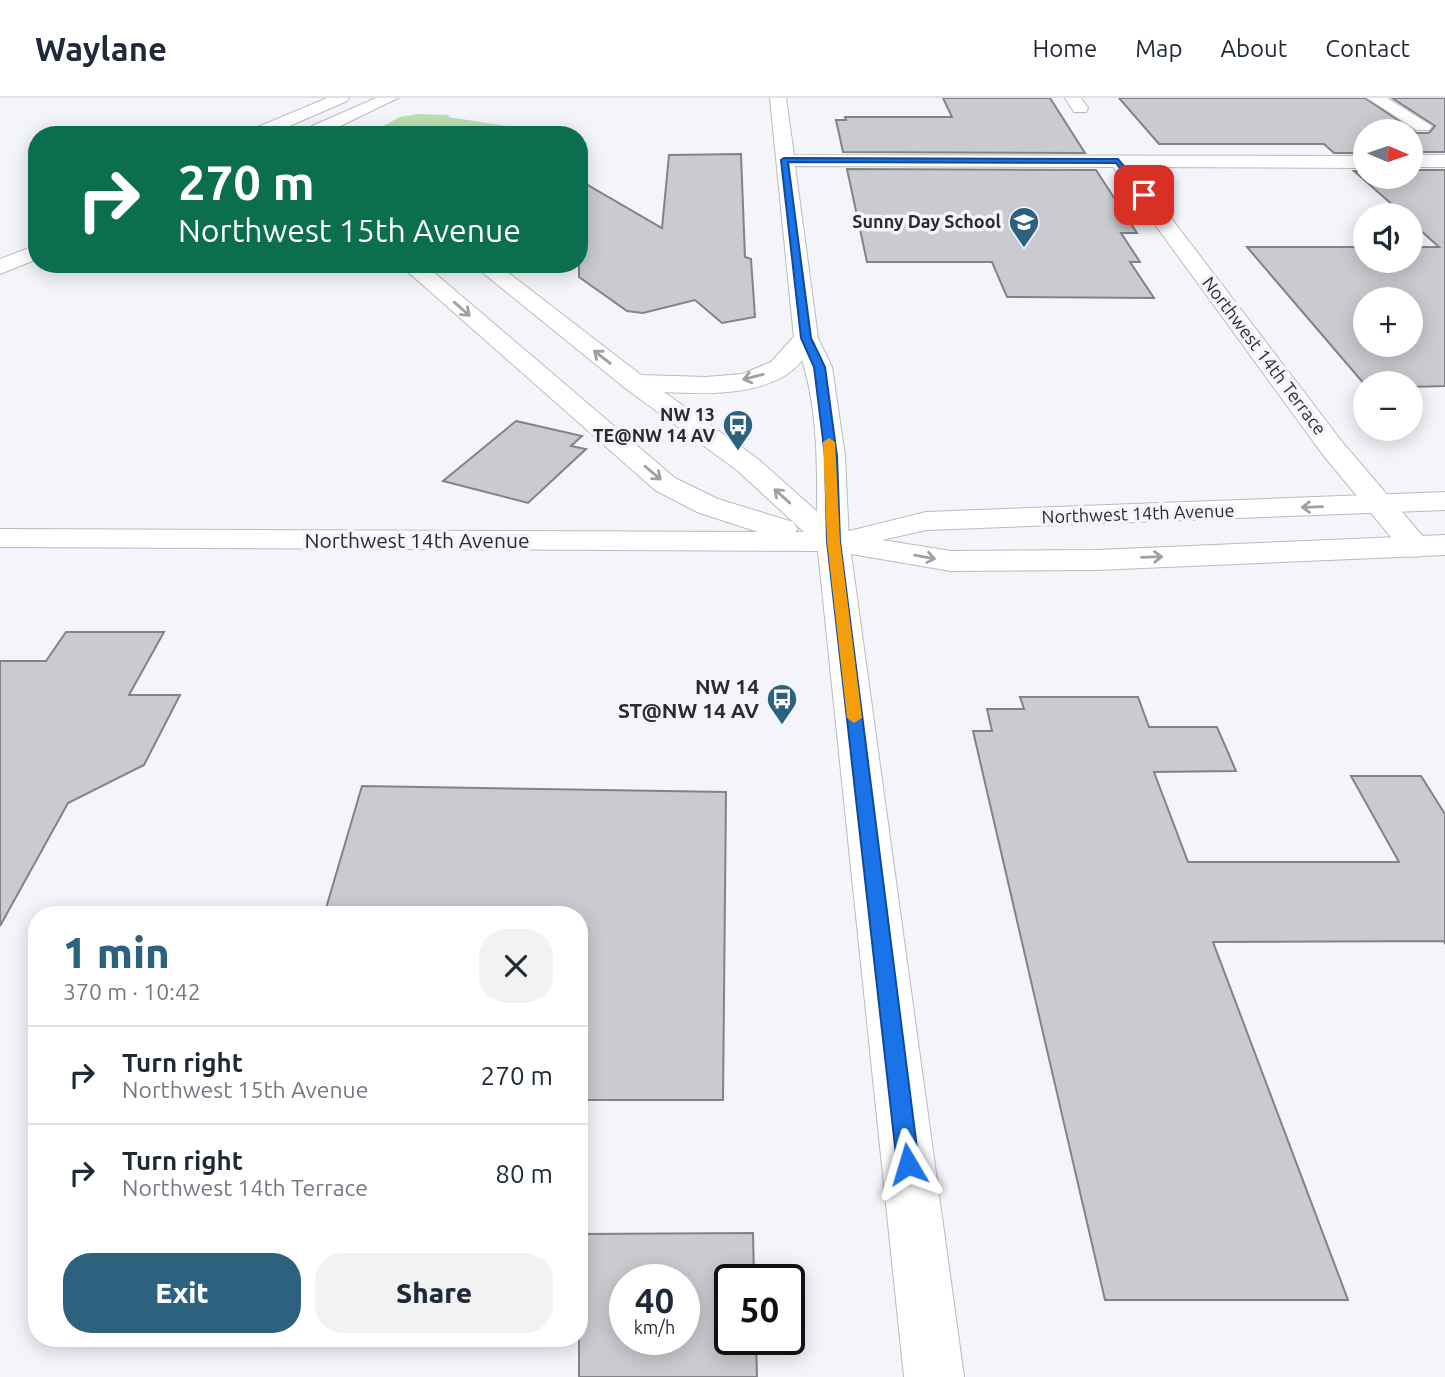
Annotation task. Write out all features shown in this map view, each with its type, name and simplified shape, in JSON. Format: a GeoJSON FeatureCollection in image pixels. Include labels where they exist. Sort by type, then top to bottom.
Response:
{"type":"FeatureCollection","features":[{"type":"Feature","properties":{"kind":"street"},"geometry":{"type":"LineString","coordinates":[[275,126],[341,98]]}},
{"type":"Feature","properties":{"kind":"street"},"geometry":{"type":"LineString","coordinates":[[326,126],[390,98]]}},
{"type":"Feature","properties":{"kind":"street"},"geometry":{"type":"LineString","coordinates":[[778,98],[806,338],[819,367],[831,456],[833,541],[934,1377]]}},
{"type":"Feature","properties":{"kind":"street"},"geometry":{"type":"LineString","coordinates":[[1375,98],[1411,119]]}},
{"type":"Feature","properties":{"kind":"street"},"geometry":{"type":"LineString","coordinates":[[784,160],[1353,162]]}},
{"type":"Feature","properties":{"kind":"street","name":"Northwest 14th Terrace"},"geometry":{"type":"LineString","coordinates":[[1118,161],[1333,449],[1380,503],[1431,546]]}},
{"type":"Feature","properties":{"kind":"street"},"geometry":{"type":"LineString","coordinates":[[1423,161],[1445,161]]}},
{"type":"Feature","properties":{"kind":"street"},"geometry":{"type":"LineString","coordinates":[[0,267],[28,255]]}},
{"type":"Feature","properties":{"kind":"street"},"geometry":{"type":"LineString","coordinates":[[420,273],[682,495],[739,517],[833,541]]}},
{"type":"Feature","properties":{"kind":"street"},"geometry":{"type":"LineString","coordinates":[[495,273],[634,382],[748,465],[833,541]]}},
{"type":"Feature","properties":{"kind":"street"},"geometry":{"type":"LineString","coordinates":[[634,382],[702,385],[749,379],[778,369],[806,338]]}},
{"type":"Feature","properties":{"kind":"street","name":"Northwest 14th Avenue"},"geometry":{"type":"LineString","coordinates":[[833,541],[926,521],[1445,500]]}},
{"type":"Feature","properties":{"kind":"street","name":"Northwest 14th Avenue"},"geometry":{"type":"LineString","coordinates":[[0,538],[315,542],[833,541],[951,561],[1108,559],[1431,546]]}},
{"type":"Feature","properties":{"kind":"green space"},"geometry":{"type":"Polygon","coordinates":[[[418,114],[450,115],[448,117],[507,126],[383,126],[400,117],[418,114]]]}},
{"type":"Feature","properties":{"kind":"building"},"geometry":{"type":"Polygon","coordinates":[[[943,98],[1050,98],[1085,153],[843,152],[836,120],[846,120],[845,117],[952,117],[943,98]]]}},
{"type":"Feature","properties":{"kind":"building"},"geometry":{"type":"Polygon","coordinates":[[[1119,98],[1365,98],[1396,119],[1353,119],[1353,153],[1334,153],[1324,144],[1159,144],[1119,98]]]}},
{"type":"Feature","properties":{"kind":"building"},"geometry":{"type":"Polygon","coordinates":[[[1392,98],[1445,98],[1445,152],[1423,152],[1423,133],[1429,133],[1435,126],[1392,98]]]}},
{"type":"Feature","properties":{"kind":"building"},"geometry":{"type":"Polygon","coordinates":[[[741,154],[745,257],[751,259],[755,317],[722,323],[695,300],[643,313],[627,311],[579,277],[579,273],[588,273],[588,185],[662,228],[669,155],[741,154]]]}},
{"type":"Feature","properties":{"kind":"building"},"geometry":{"type":"Polygon","coordinates":[[[847,169],[1096,170],[1137,233],[1121,233],[1140,262],[1130,262],[1154,298],[1007,297],[992,262],[867,262],[847,169]]]}},
{"type":"Feature","properties":{"kind":"building"},"geometry":{"type":"Polygon","coordinates":[[[1423,170],[1445,170],[1445,386],[1423,387],[1423,371],[1353,371],[1247,247],[1353,247],[1353,273],[1423,273],[1423,247],[1439,247],[1423,233],[1423,203],[1390,203],[1374,189],[1423,189],[1423,170]]]}},
{"type":"Feature","properties":{"kind":"building"},"geometry":{"type":"Polygon","coordinates":[[[516,421],[582,436],[571,446],[586,449],[528,503],[443,481],[516,421]]]}},
{"type":"Feature","properties":{"kind":"building"},"geometry":{"type":"Polygon","coordinates":[[[66,632],[164,632],[129,695],[180,695],[144,765],[68,803],[0,926],[0,661],[46,661],[66,632]]]}},
{"type":"Feature","properties":{"kind":"building"},"geometry":{"type":"Polygon","coordinates":[[[1020,697],[1138,697],[1149,727],[1217,727],[1236,771],[1154,772],[1188,862],[1399,862],[1351,776],[1421,776],[1445,814],[1445,944],[1444,941],[1213,942],[1348,1300],[1105,1300],[973,731],[992,731],[987,709],[1024,709],[1020,697]]]}},
{"type":"Feature","properties":{"kind":"building"},"geometry":{"type":"Polygon","coordinates":[[[362,786],[726,792],[723,1100],[588,1100],[588,906],[327,906],[362,786]]]}},
{"type":"Feature","properties":{"kind":"building"},"geometry":{"type":"Polygon","coordinates":[[[753,1233],[754,1264],[714,1264],[714,1355],[756,1355],[757,1377],[579,1377],[579,1347],[588,1347],[588,1234],[753,1233]]]}},
{"type":"Feature","properties":{"kind":"slow traffic"},"geometry":{"type":"LineString","coordinates":[[829,442],[833,541],[854,718]]}},
{"type":"Feature","properties":{"kind":"place","name":"Sunny Day School"},"geometry":{"type":"Point","coordinates":[1024,249]}},
{"type":"Feature","properties":{"kind":"place","name":"NW 13 TE@NW 14 AV"},"geometry":{"type":"Point","coordinates":[738,452]}},
{"type":"Feature","properties":{"kind":"place","name":"NW 14 ST@NW 14 AV"},"geometry":{"type":"Point","coordinates":[782,726]}},
{"type":"Feature","properties":{"kind":"route"},"geometry":{"type":"LineString","coordinates":[[908,1164],[833,541],[831,456],[819,367],[806,338],[784,160],[1118,161],[1144,195]]}}]}
